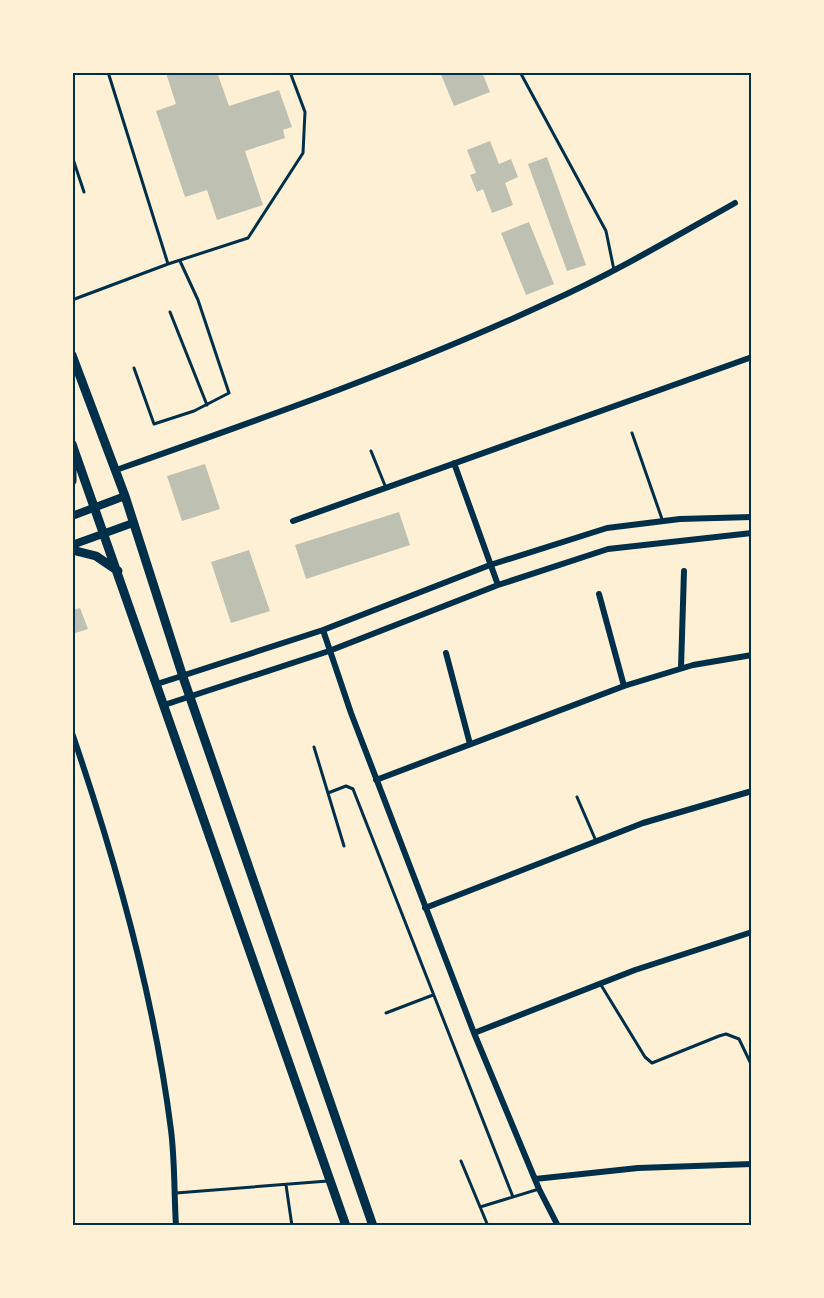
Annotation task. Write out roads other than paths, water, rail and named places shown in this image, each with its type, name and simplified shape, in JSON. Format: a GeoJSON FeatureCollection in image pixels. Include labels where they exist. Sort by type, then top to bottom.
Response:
{"type":"FeatureCollection","features":[{"type":"Feature","properties":{"kind":"main road"},"geometry":{"type":"LineString","coordinates":[[72,355],[125,496],[190,698],[373,1226]]}},
{"type":"Feature","properties":{"kind":"main road"},"geometry":{"type":"LineString","coordinates":[[72,444],[346,1226]]}},
{"type":"Feature","properties":{"kind":"main road"},"geometry":{"type":"LineString","coordinates":[[72,469],[72,481]]}},
{"type":"Feature","properties":{"kind":"main road"},"geometry":{"type":"LineString","coordinates":[[72,550],[96,556],[118,572]]}},
{"type":"Feature","properties":{"kind":"street"},"geometry":{"type":"LineString","coordinates":[[116,470],[290,409],[471,337],[549,303],[735,203]]}},
{"type":"Feature","properties":{"kind":"street"},"geometry":{"type":"LineString","coordinates":[[292,521],[752,357]]}},
{"type":"Feature","properties":{"kind":"street"},"geometry":{"type":"LineString","coordinates":[[454,463],[498,585]]}},
{"type":"Feature","properties":{"kind":"street"},"geometry":{"type":"LineString","coordinates":[[72,516],[125,496]]}},
{"type":"Feature","properties":{"kind":"street"},"geometry":{"type":"LineString","coordinates":[[157,684],[323,630],[489,565],[607,528],[662,521],[752,516]]}},
{"type":"Feature","properties":{"kind":"street"},"geometry":{"type":"LineString","coordinates":[[72,545],[133,523]]}},
{"type":"Feature","properties":{"kind":"street"},"geometry":{"type":"LineString","coordinates":[[164,705],[329,651],[498,585],[608,549],[752,533]]}},
{"type":"Feature","properties":{"kind":"street"},"geometry":{"type":"LineString","coordinates":[[681,668],[684,571]]}},
{"type":"Feature","properties":{"kind":"street"},"geometry":{"type":"LineString","coordinates":[[599,594],[624,686]]}},
{"type":"Feature","properties":{"kind":"street"},"geometry":{"type":"LineString","coordinates":[[323,630],[376,780],[474,1033],[538,1188],[558,1226]]}},
{"type":"Feature","properties":{"kind":"street"},"geometry":{"type":"LineString","coordinates":[[446,653],[470,744]]}},
{"type":"Feature","properties":{"kind":"street"},"geometry":{"type":"LineString","coordinates":[[376,780],[624,686],[681,668],[752,656]]}},
{"type":"Feature","properties":{"kind":"street"},"geometry":{"type":"LineString","coordinates":[[72,733],[98,808],[140,964],[171,1131],[176,1226]]}},
{"type":"Feature","properties":{"kind":"street"},"geometry":{"type":"LineString","coordinates":[[425,908],[643,823],[752,791]]}},
{"type":"Feature","properties":{"kind":"street"},"geometry":{"type":"LineString","coordinates":[[474,1033],[600,984],[752,932]]}},
{"type":"Feature","properties":{"kind":"street"},"geometry":{"type":"LineString","coordinates":[[535,1179],[638,1168],[752,1164]]}},
{"type":"Feature","properties":{"kind":"lane"},"geometry":{"type":"LineString","coordinates":[[72,74],[78,72]]}},
{"type":"Feature","properties":{"kind":"lane"},"geometry":{"type":"LineString","coordinates":[[108,72],[168,264]]}},
{"type":"Feature","properties":{"kind":"lane"},"geometry":{"type":"LineString","coordinates":[[72,300],[168,264],[248,238],[303,153],[305,112],[290,72]]}},
{"type":"Feature","properties":{"kind":"lane"},"geometry":{"type":"LineString","coordinates":[[520,72],[606,231],[614,270]]}},
{"type":"Feature","properties":{"kind":"lane"},"geometry":{"type":"LineString","coordinates":[[72,156],[84,192]]}},
{"type":"Feature","properties":{"kind":"lane"},"geometry":{"type":"LineString","coordinates":[[134,368],[154,424],[207,405],[229,393],[198,300],[180,261]]}},
{"type":"Feature","properties":{"kind":"lane"},"geometry":{"type":"LineString","coordinates":[[170,312],[207,405]]}},
{"type":"Feature","properties":{"kind":"lane"},"geometry":{"type":"LineString","coordinates":[[632,433],[662,521]]}},
{"type":"Feature","properties":{"kind":"lane"},"geometry":{"type":"LineString","coordinates":[[371,451],[386,488]]}},
{"type":"Feature","properties":{"kind":"lane"},"geometry":{"type":"LineString","coordinates":[[314,747],[344,846]]}},
{"type":"Feature","properties":{"kind":"lane"},"geometry":{"type":"LineString","coordinates":[[328,793],[346,786],[353,789],[513,1197]]}},
{"type":"Feature","properties":{"kind":"lane"},"geometry":{"type":"LineString","coordinates":[[577,797],[596,841]]}},
{"type":"Feature","properties":{"kind":"lane"},"geometry":{"type":"LineString","coordinates":[[600,984],[645,1058],[652,1063],[726,1034],[739,1039],[752,1066]]}},
{"type":"Feature","properties":{"kind":"lane"},"geometry":{"type":"LineString","coordinates":[[386,1013],[434,994]]}},
{"type":"Feature","properties":{"kind":"lane"},"geometry":{"type":"LineString","coordinates":[[461,1161],[488,1226]]}},
{"type":"Feature","properties":{"kind":"lane"},"geometry":{"type":"LineString","coordinates":[[174,1193],[330,1180]]}},
{"type":"Feature","properties":{"kind":"lane"},"geometry":{"type":"LineString","coordinates":[[285,1185],[292,1226]]}},
{"type":"Feature","properties":{"kind":"lane"},"geometry":{"type":"LineString","coordinates":[[480,1207],[538,1188]]}}]}
